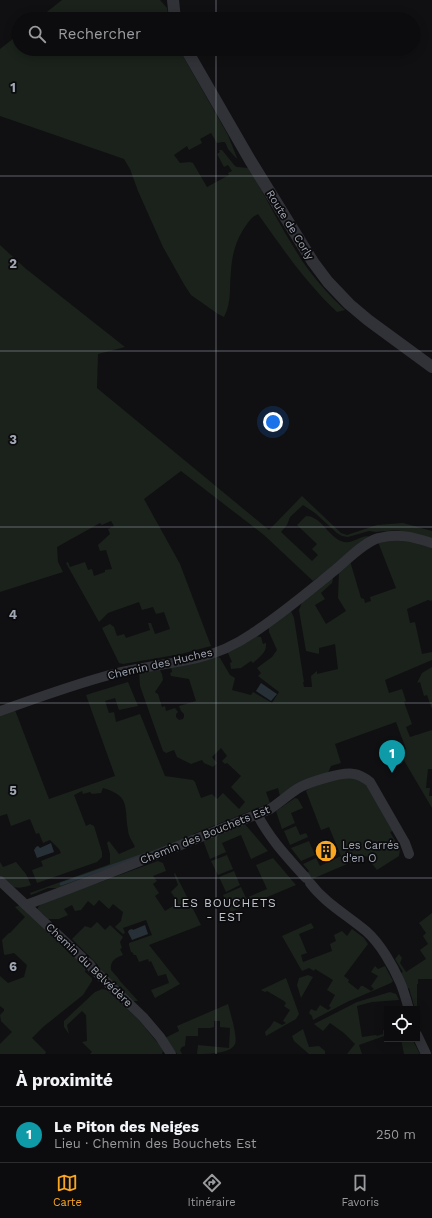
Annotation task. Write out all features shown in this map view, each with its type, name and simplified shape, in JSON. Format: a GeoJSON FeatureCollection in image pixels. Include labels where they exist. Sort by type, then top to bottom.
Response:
{"type":"FeatureCollection","features":[{"type":"Feature","properties":{"kind":"street"},"geometry":{"type":"LineString","coordinates":[[173,0],[174,12]]}},
{"type":"Feature","properties":{"kind":"street","name":"Route de Corly"},"geometry":{"type":"LineString","coordinates":[[190,56],[250,160],[313,262],[328,282],[349,304],[368,320],[432,367]]}},
{"type":"Feature","properties":{"kind":"street","name":"Chemin des Huches"},"geometry":{"type":"LineString","coordinates":[[0,711],[49,694],[129,670],[199,658],[227,648],[269,622],[375,539],[399,535],[432,543]]}},
{"type":"Feature","properties":{"kind":"street","name":"Chemin des Bouchets Est"},"geometry":{"type":"LineString","coordinates":[[26,905],[163,853],[258,814],[270,809],[299,788],[342,774],[352,773],[361,776],[370,782],[405,843],[409,854]]}},
{"type":"Feature","properties":{"kind":"street"},"geometry":{"type":"LineString","coordinates":[[258,814],[263,826],[272,838],[319,895],[367,932],[374,940],[392,966],[401,983],[407,1006]]}},
{"type":"Feature","properties":{"kind":"street","name":"Chemin du Belvédère"},"geometry":{"type":"LineString","coordinates":[[0,881],[90,965],[142,1017],[160,1037],[171,1054]]}},
{"type":"Feature","properties":{"kind":"street"},"geometry":{"type":"LineString","coordinates":[[420,1041],[426,1054]]}},
{"type":"Feature","properties":{"kind":"shaded area"},"geometry":{"type":"Polygon","coordinates":[[[62,0],[160,0],[167,8],[168,12],[47,12],[62,0]]]}},
{"type":"Feature","properties":{"kind":"shaded area"},"geometry":{"type":"Polygon","coordinates":[[[12,40],[12,56],[183,56],[228,135],[237,158],[228,149],[225,142],[217,143],[211,133],[200,139],[202,143],[189,150],[187,146],[174,155],[180,163],[193,163],[207,187],[229,175],[228,173],[232,171],[228,165],[224,167],[217,154],[220,152],[219,150],[222,150],[235,166],[249,168],[306,267],[345,310],[337,312],[315,289],[276,240],[258,214],[248,223],[240,235],[236,245],[231,265],[228,306],[224,317],[191,295],[163,247],[138,191],[130,169],[124,159],[0,116],[0,49],[12,40]]]}},
{"type":"Feature","properties":{"kind":"shaded area"},"geometry":{"type":"Polygon","coordinates":[[[0,245],[25,268],[125,347],[98,354],[97,388],[269,530],[302,496],[341,533],[347,535],[377,525],[403,523],[432,531],[432,538],[397,530],[376,532],[369,531],[348,537],[342,536],[315,513],[303,505],[290,517],[287,525],[281,532],[312,561],[318,555],[312,549],[317,544],[297,525],[306,516],[316,519],[332,535],[341,541],[349,542],[367,536],[371,537],[313,581],[264,535],[181,471],[144,499],[180,564],[211,646],[181,654],[123,664],[119,663],[102,628],[110,624],[114,627],[117,636],[124,634],[126,638],[150,630],[148,623],[151,623],[155,634],[170,629],[164,612],[156,614],[153,607],[142,610],[139,602],[108,613],[99,622],[66,563],[68,562],[70,567],[85,562],[88,570],[92,569],[94,576],[105,572],[105,570],[112,569],[106,550],[100,551],[98,545],[110,534],[108,529],[114,526],[111,521],[102,525],[100,523],[57,547],[58,562],[63,572],[0,592],[0,245]]]}},
{"type":"Feature","properties":{"kind":"shaded area"},"geometry":{"type":"Polygon","coordinates":[[[385,540],[405,540],[432,546],[432,600],[428,600],[407,609],[410,623],[415,622],[422,654],[432,652],[432,660],[385,680],[389,693],[402,689],[406,701],[404,702],[412,724],[406,727],[410,737],[432,730],[432,769],[428,769],[426,788],[430,788],[429,796],[432,796],[432,808],[399,752],[406,749],[396,722],[335,744],[341,763],[331,766],[328,773],[280,796],[278,788],[266,792],[270,803],[193,834],[192,837],[59,888],[48,888],[31,895],[30,893],[110,864],[110,854],[107,843],[109,841],[119,854],[135,847],[129,834],[126,809],[122,799],[112,791],[103,788],[101,793],[92,794],[90,792],[83,794],[82,791],[74,795],[86,826],[90,824],[94,826],[102,852],[102,857],[97,862],[37,883],[32,870],[43,866],[41,861],[61,853],[50,840],[43,843],[39,833],[36,834],[30,819],[11,826],[7,814],[0,816],[0,715],[15,710],[49,799],[115,776],[86,695],[128,682],[138,706],[119,710],[115,698],[105,701],[109,713],[114,712],[116,722],[140,714],[165,776],[193,780],[201,798],[212,794],[217,799],[223,793],[239,809],[245,802],[231,787],[241,776],[227,763],[225,764],[222,761],[227,756],[221,748],[212,757],[217,763],[213,767],[204,763],[202,760],[191,764],[177,757],[174,750],[166,753],[163,751],[140,686],[139,671],[159,668],[163,680],[155,692],[158,694],[162,707],[165,706],[166,711],[175,708],[178,712],[176,717],[179,720],[183,719],[184,714],[179,706],[196,701],[189,679],[171,676],[171,666],[218,657],[230,675],[235,678],[232,690],[251,695],[253,692],[272,703],[279,692],[258,676],[261,673],[257,668],[272,657],[277,650],[269,632],[269,625],[291,611],[294,618],[304,687],[312,687],[311,676],[317,671],[317,674],[338,669],[335,644],[319,648],[319,654],[306,651],[299,610],[303,600],[334,574],[332,583],[321,593],[325,599],[315,605],[326,624],[346,611],[338,598],[339,571],[350,561],[361,598],[364,599],[365,603],[371,601],[370,597],[396,588],[378,542],[385,540]]]}},
{"type":"Feature","properties":{"kind":"shaded area"},"geometry":{"type":"Polygon","coordinates":[[[255,636],[261,637],[263,644],[266,643],[264,652],[253,663],[251,661],[241,668],[231,669],[230,663],[232,662],[227,651],[255,636]]]}},
{"type":"Feature","properties":{"kind":"shaded area"},"geometry":{"type":"Polygon","coordinates":[[[432,667],[432,709],[427,695],[424,696],[420,682],[417,683],[422,673],[432,667]]]}},
{"type":"Feature","properties":{"kind":"shaded area"},"geometry":{"type":"Polygon","coordinates":[[[261,683],[277,694],[271,701],[256,691],[261,683]]]}},
{"type":"Feature","properties":{"kind":"shaded area"},"geometry":{"type":"Polygon","coordinates":[[[347,777],[357,778],[367,786],[393,831],[390,832],[400,849],[399,856],[377,870],[366,856],[312,879],[307,873],[309,871],[303,864],[316,858],[320,866],[341,856],[329,827],[321,830],[306,791],[319,784],[347,777]]]}},
{"type":"Feature","properties":{"kind":"shaded area"},"geometry":{"type":"Polygon","coordinates":[[[295,798],[298,799],[303,808],[291,813],[295,823],[282,829],[276,811],[295,798]]]}},
{"type":"Feature","properties":{"kind":"shaded area"},"geometry":{"type":"Polygon","coordinates":[[[244,823],[268,851],[251,859],[241,835],[222,843],[226,852],[210,859],[203,840],[244,823]]]}},
{"type":"Feature","properties":{"kind":"shaded area"},"geometry":{"type":"Polygon","coordinates":[[[296,826],[300,835],[306,833],[308,837],[290,845],[284,831],[296,826]]]}},
{"type":"Feature","properties":{"kind":"shaded area"},"geometry":{"type":"Polygon","coordinates":[[[309,841],[315,855],[301,861],[291,848],[309,841]]]}},
{"type":"Feature","properties":{"kind":"shaded area"},"geometry":{"type":"Polygon","coordinates":[[[51,843],[54,852],[37,858],[34,850],[36,847],[38,846],[40,848],[51,843]]]}},
{"type":"Feature","properties":{"kind":"shaded area"},"geometry":{"type":"Polygon","coordinates":[[[227,855],[233,869],[218,875],[211,861],[227,855]]]}},
{"type":"Feature","properties":{"kind":"shaded area"},"geometry":{"type":"Polygon","coordinates":[[[273,858],[296,885],[231,912],[223,895],[241,887],[246,898],[267,889],[256,865],[273,858]]]}},
{"type":"Feature","properties":{"kind":"shaded area"},"geometry":{"type":"Polygon","coordinates":[[[158,861],[163,863],[166,871],[153,876],[157,881],[153,884],[159,893],[155,896],[165,911],[178,903],[171,892],[178,885],[174,874],[175,873],[201,925],[149,945],[180,984],[155,998],[151,990],[169,983],[166,974],[158,976],[151,961],[149,962],[148,959],[139,962],[136,955],[131,952],[129,945],[129,943],[152,935],[146,920],[123,928],[125,933],[123,934],[115,927],[121,921],[123,912],[113,904],[109,909],[99,900],[94,906],[88,901],[81,910],[75,911],[72,905],[64,909],[68,915],[59,919],[48,919],[37,910],[43,903],[158,861]]]}},
{"type":"Feature","properties":{"kind":"shaded area"},"geometry":{"type":"Polygon","coordinates":[[[0,862],[3,867],[16,862],[26,874],[31,885],[17,888],[11,885],[0,876],[0,862]]]}},
{"type":"Feature","properties":{"kind":"shaded area"},"geometry":{"type":"Polygon","coordinates":[[[234,871],[240,885],[226,892],[219,877],[234,871]]]}},
{"type":"Feature","properties":{"kind":"shaded area"},"geometry":{"type":"Polygon","coordinates":[[[20,905],[86,967],[85,972],[92,978],[92,981],[83,995],[43,1027],[32,1038],[46,1052],[45,1054],[0,1054],[0,1044],[12,1032],[1,1021],[0,1015],[4,1009],[0,1006],[0,976],[8,983],[24,977],[27,965],[14,953],[4,954],[2,940],[25,917],[15,907],[20,905]]]}},
{"type":"Feature","properties":{"kind":"shaded area"},"geometry":{"type":"Polygon","coordinates":[[[432,913],[432,979],[418,979],[417,1006],[414,1006],[409,988],[405,989],[399,974],[403,972],[395,959],[399,954],[402,958],[400,963],[406,972],[426,959],[420,950],[428,944],[423,936],[426,933],[419,923],[432,913]]]}},
{"type":"Feature","properties":{"kind":"shaded area"},"geometry":{"type":"Polygon","coordinates":[[[97,922],[105,930],[110,925],[123,937],[120,942],[122,948],[120,949],[123,955],[114,960],[111,964],[111,970],[138,1001],[132,1001],[97,968],[98,965],[72,939],[85,926],[91,928],[97,922]]]}},
{"type":"Feature","properties":{"kind":"shaded area"},"geometry":{"type":"Polygon","coordinates":[[[311,923],[314,928],[299,934],[307,953],[301,955],[303,962],[332,951],[330,944],[336,941],[334,935],[342,931],[347,936],[352,929],[364,938],[368,944],[344,976],[349,980],[348,982],[358,990],[361,986],[363,986],[371,991],[374,989],[371,986],[378,976],[371,972],[375,966],[378,969],[385,966],[393,981],[347,1002],[313,1020],[309,1013],[311,1009],[316,1011],[320,1005],[328,1010],[331,1008],[329,1006],[335,995],[327,990],[333,980],[315,969],[314,971],[309,968],[302,971],[282,936],[311,923]]]}},
{"type":"Feature","properties":{"kind":"shaded area"},"geometry":{"type":"Polygon","coordinates":[[[145,925],[148,934],[132,940],[128,932],[129,930],[145,925]]]}},
{"type":"Feature","properties":{"kind":"shaded area"},"geometry":{"type":"Polygon","coordinates":[[[308,975],[313,977],[301,998],[297,985],[299,978],[308,975]]]}},
{"type":"Feature","properties":{"kind":"shaded area"},"geometry":{"type":"Polygon","coordinates":[[[286,978],[299,1014],[296,1019],[266,1036],[265,1032],[274,1021],[282,1025],[286,1023],[283,1021],[290,1010],[284,1006],[286,1003],[284,1001],[267,991],[265,992],[261,990],[286,978]]]}},
{"type":"Feature","properties":{"kind":"shaded area"},"geometry":{"type":"Polygon","coordinates":[[[102,989],[107,990],[139,1020],[161,1047],[163,1051],[162,1054],[90,1054],[92,1052],[82,1042],[87,1041],[86,1015],[82,1011],[67,1025],[69,1034],[64,1027],[64,1021],[95,992],[102,989]]]}},
{"type":"Feature","properties":{"kind":"shaded area"},"geometry":{"type":"Polygon","coordinates":[[[390,992],[396,994],[399,1000],[372,1002],[357,1006],[362,1037],[383,1034],[383,1030],[384,1036],[359,1045],[362,1054],[347,1054],[355,1044],[344,1033],[330,1023],[323,1031],[314,1024],[357,1002],[390,992]]]}},
{"type":"Feature","properties":{"kind":"shaded area"},"geometry":{"type":"Polygon","coordinates":[[[228,1004],[236,1041],[233,1047],[229,1050],[218,1053],[197,1054],[198,1045],[229,1048],[230,1028],[220,1027],[220,1021],[214,1021],[214,1027],[198,1028],[198,1036],[186,1036],[185,1046],[180,1050],[182,1054],[177,1054],[165,1038],[179,1031],[177,1026],[228,1004]]]}},
{"type":"Feature","properties":{"kind":"shaded area"},"geometry":{"type":"Polygon","coordinates":[[[303,1029],[309,1047],[319,1046],[325,1051],[325,1054],[309,1054],[294,1041],[292,1036],[303,1029]]]}},
{"type":"Feature","properties":{"kind":"shaded area"},"geometry":{"type":"Polygon","coordinates":[[[402,1042],[414,1042],[420,1054],[404,1054],[402,1042]]]}},
{"type":"Feature","properties":{"kind":"waterway"},"geometry":{"type":"LineString","coordinates":[[61,884],[146,854]]}},
{"type":"Feature","properties":{"kind":"place","name":"Le Piton des Neiges"},"geometry":{"type":"Point","coordinates":[392,773]}},
{"type":"Feature","properties":{"kind":"place","name":"Les Carrés d'en O"},"geometry":{"type":"Point","coordinates":[326,851]}},
{"type":"Feature","properties":{"kind":"district","name":"LES BOUCHETS - EST"},"geometry":{"type":"Point","coordinates":[225,910]}}]}
